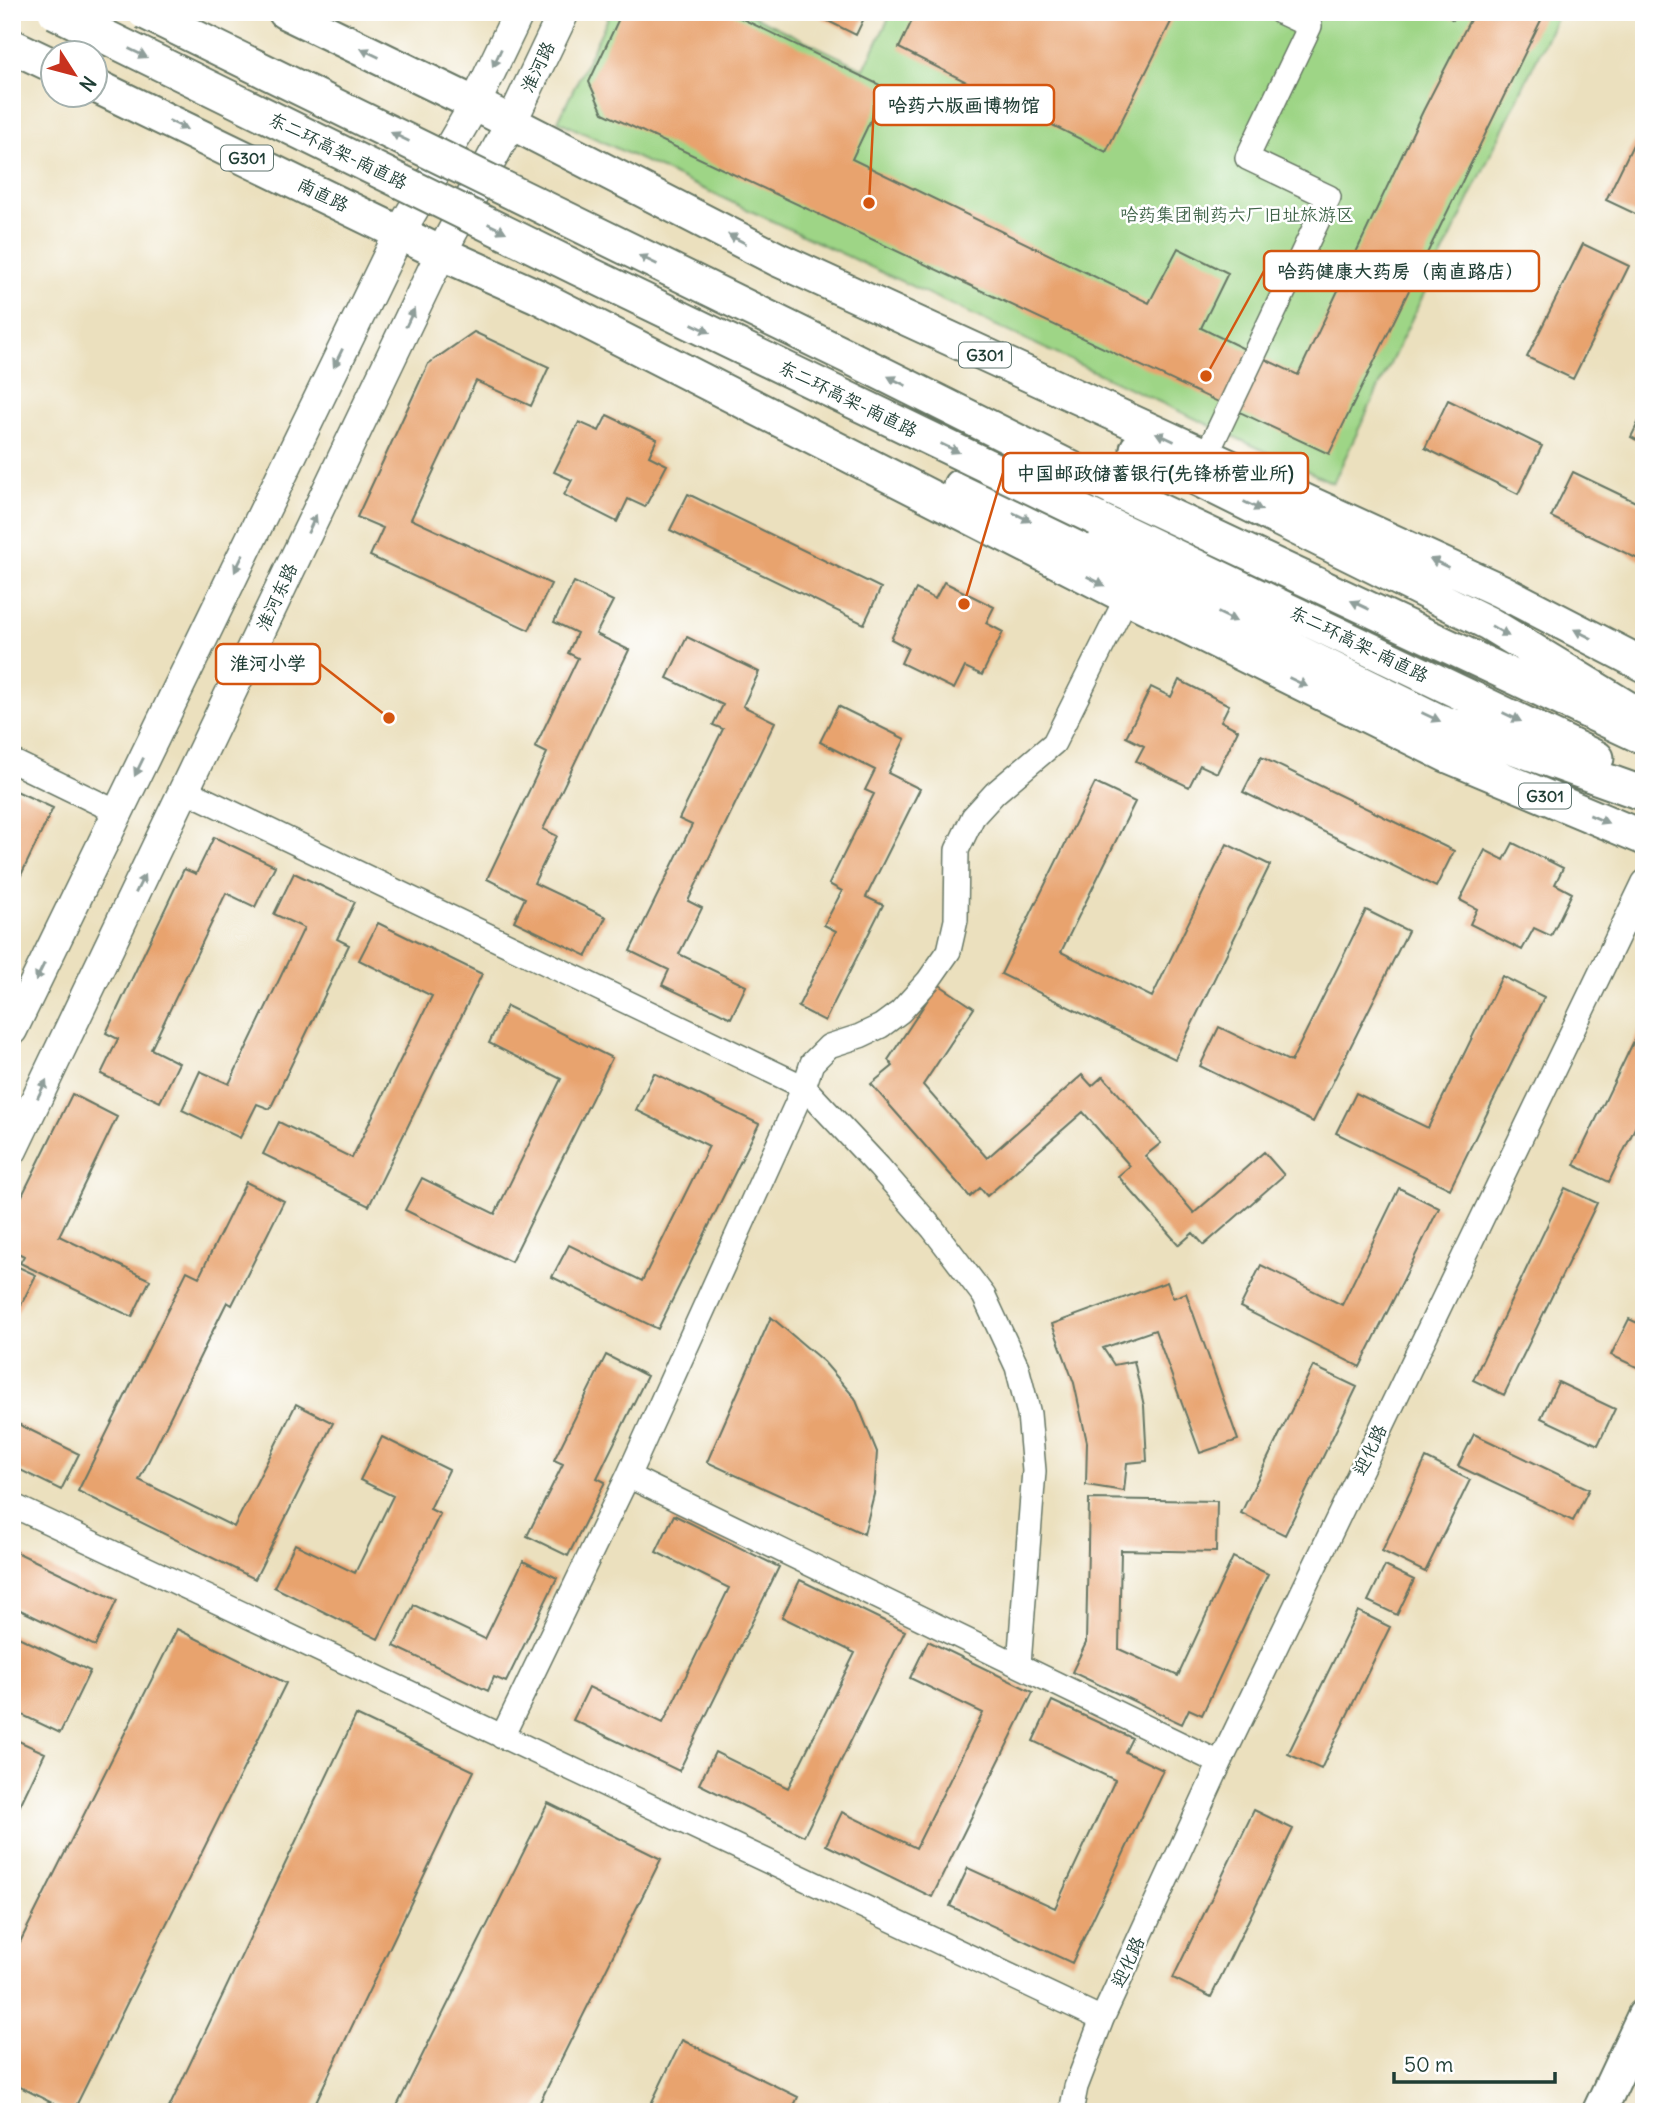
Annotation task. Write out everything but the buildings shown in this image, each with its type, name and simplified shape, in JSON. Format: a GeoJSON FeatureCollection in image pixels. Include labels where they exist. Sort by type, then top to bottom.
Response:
{"type":"FeatureCollection","features":[{"type":"Feature","properties":{"kind":"highway","name":"东二环高架-南直路"},"geometry":{"type":"LineString","coordinates":[[55,12],[577,268],[1644,781]]}},
{"type":"Feature","properties":{"kind":"highway","name":"东二环高架-南直路"},"geometry":{"type":"LineString","coordinates":[[144,12],[1111,488],[1611,724],[1644,737]]}},
{"type":"Feature","properties":{"kind":"highway","name":"G301"},"geometry":{"type":"LineString","coordinates":[[285,12],[475,104],[779,260],[1501,592],[1644,665]]}},
{"type":"Feature","properties":{"kind":"highway"},"geometry":{"type":"LineString","coordinates":[[12,46],[38,58]]}},
{"type":"Feature","properties":{"kind":"highway","name":"南直路"},"geometry":{"type":"LineString","coordinates":[[108,92],[400,232]]}},
{"type":"Feature","properties":{"kind":"highway","name":"G301"},"geometry":{"type":"LineString","coordinates":[[400,232],[537,296],[1127,597],[1446,755],[1644,838]]}},
{"type":"Feature","properties":{"kind":"highway"},"geometry":{"type":"LineString","coordinates":[[779,260],[879,320],[1488,623],[1644,718]]}},
{"type":"Feature","properties":{"kind":"highway"},"geometry":{"type":"LineString","coordinates":[[537,296],[598,312],[1437,720],[1644,794]]}},
{"type":"Feature","properties":{"kind":"highway"},"geometry":{"type":"LineString","coordinates":[[1599,2112],[1644,2016]]}},
{"type":"Feature","properties":{"kind":"main road"},"geometry":{"type":"LineString","coordinates":[[12,1030],[400,232],[475,104],[519,12]]}},
{"type":"Feature","properties":{"kind":"main road","name":"淮河路"},"geometry":{"type":"LineString","coordinates":[[511,123],[564,12]]}},
{"type":"Feature","properties":{"kind":"main road","name":"淮河东路"},"geometry":{"type":"LineString","coordinates":[[12,1150],[441,253],[511,123]]}},
{"type":"Feature","properties":{"kind":"street"},"geometry":{"type":"LineString","coordinates":[[1206,456],[1329,197],[1247,158],[1310,26],[1280,12]]}},
{"type":"Feature","properties":{"kind":"street"},"geometry":{"type":"LineString","coordinates":[[502,1737],[628,1476],[804,1087],[812,1063],[829,1046],[881,1026],[900,1012],[928,981],[949,951],[956,920],[957,850],[973,817],[995,793],[1054,743],[1127,597]]}},
{"type":"Feature","properties":{"kind":"street"},"geometry":{"type":"LineString","coordinates":[[12,761],[117,812]]}},
{"type":"Feature","properties":{"kind":"street"},"geometry":{"type":"LineString","coordinates":[[185,790],[804,1087],[933,1229],[984,1296],[1017,1367],[1029,1414],[1034,1471],[1019,1664]]}},
{"type":"Feature","properties":{"kind":"street","name":"迎化路"},"geometry":{"type":"LineString","coordinates":[[1071,2112],[1076,2087],[1102,2019],[1220,1763],[1644,882]]}},
{"type":"Feature","properties":{"kind":"street"},"geometry":{"type":"LineString","coordinates":[[628,1476],[1220,1763]]}},
{"type":"Feature","properties":{"kind":"street"},"geometry":{"type":"LineString","coordinates":[[12,1504],[1102,2019]]}},
{"type":"Feature","properties":{"kind":"green space","name":"哈药集团制药六厂旧址旅游区"},"geometry":{"type":"Polygon","coordinates":[[[611,12],[745,12],[864,69],[892,12],[1559,12],[1333,483],[558,121],[611,12]]]}},
{"type":"Feature","properties":{"kind":"place","name":"哈药六版画博物馆"},"geometry":{"type":"Point","coordinates":[869,203]}},
{"type":"Feature","properties":{"kind":"place","name":"哈药健康大药房（南直路店）"},"geometry":{"type":"Point","coordinates":[1206,376]}},
{"type":"Feature","properties":{"kind":"place","name":"中国邮政储蓄银行(先锋桥营业所)"},"geometry":{"type":"Point","coordinates":[964,604]}},
{"type":"Feature","properties":{"kind":"place","name":"淮河小学"},"geometry":{"type":"Point","coordinates":[389,718]}}]}
